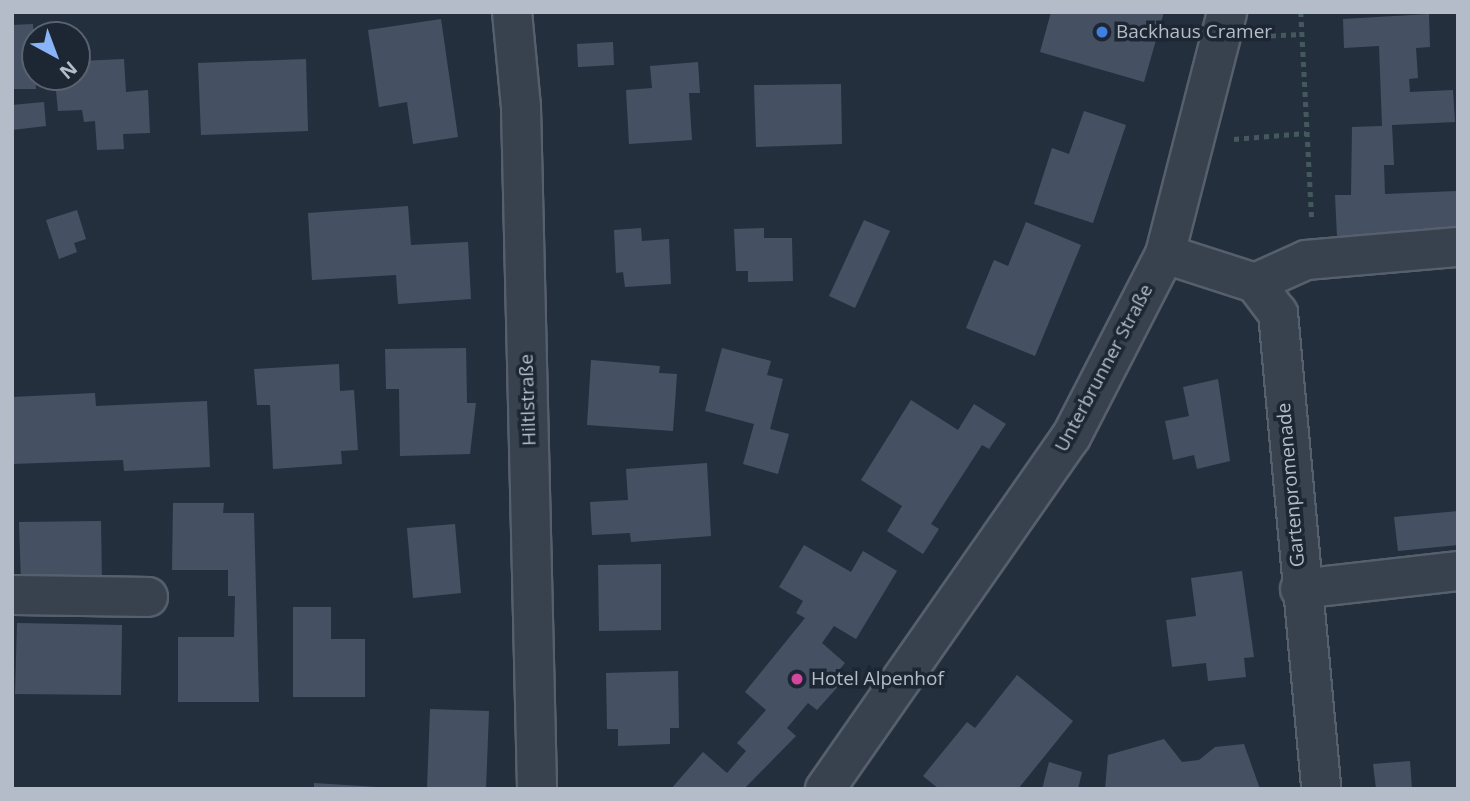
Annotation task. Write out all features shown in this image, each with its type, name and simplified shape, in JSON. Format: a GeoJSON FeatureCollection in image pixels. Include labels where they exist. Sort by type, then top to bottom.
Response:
{"type":"FeatureCollection","features":[{"type":"Feature","properties":{"kind":"street","name":"Hiltlstraße"},"geometry":{"type":"LineString","coordinates":[[512,12],[521,108],[537,789]]}},
{"type":"Feature","properties":{"kind":"street","name":"Unterbrunner Straße"},"geometry":{"type":"LineString","coordinates":[[825,789],[1071,437],[1165,254],[1227,12]]}},
{"type":"Feature","properties":{"kind":"street"},"geometry":{"type":"LineString","coordinates":[[1165,254],[1255,283],[1306,260],[1458,247]]}},
{"type":"Feature","properties":{"kind":"street","name":"Gartenpromenade"},"geometry":{"type":"LineString","coordinates":[[1255,283],[1278,313],[1300,589],[1321,789]]}},
{"type":"Feature","properties":{"kind":"street"},"geometry":{"type":"LineString","coordinates":[[1300,589],[1458,571]]}},
{"type":"Feature","properties":{"kind":"street"},"geometry":{"type":"LineString","coordinates":[[12,595],[148,597]]}},
{"type":"Feature","properties":{"kind":"path"},"geometry":{"type":"LineString","coordinates":[[1194,142],[1306,132]]}},
{"type":"Feature","properties":{"kind":"building","name":"Backhaus Cramer"},"geometry":{"type":"Polygon","coordinates":[[[1051,12],[1164,12],[1144,82],[1040,52],[1051,12]]]}},
{"type":"Feature","properties":{"kind":"building"},"geometry":{"type":"Polygon","coordinates":[[[1429,14],[1430,47],[1416,48],[1418,78],[1409,79],[1410,92],[1453,90],[1455,122],[1392,125],[1394,165],[1384,165],[1385,194],[1457,191],[1458,231],[1337,237],[1335,195],[1351,195],[1352,127],[1382,126],[1379,46],[1344,48],[1343,19],[1429,14]]]}},
{"type":"Feature","properties":{"kind":"building"},"geometry":{"type":"Polygon","coordinates":[[[441,19],[458,137],[413,144],[407,102],[379,107],[368,30],[441,19]]]}},
{"type":"Feature","properties":{"kind":"building"},"geometry":{"type":"Polygon","coordinates":[[[12,25],[21,25],[21,89],[12,89],[12,25]]]}},
{"type":"Feature","properties":{"kind":"building"},"geometry":{"type":"Polygon","coordinates":[[[613,42],[614,65],[578,67],[577,44],[613,42]]]}},
{"type":"Feature","properties":{"kind":"building"},"geometry":{"type":"Polygon","coordinates":[[[124,59],[126,92],[148,90],[150,133],[123,134],[124,149],[97,150],[95,121],[84,122],[82,110],[58,111],[56,91],[91,91],[91,60],[124,59]]]}},
{"type":"Feature","properties":{"kind":"building"},"geometry":{"type":"Polygon","coordinates":[[[306,59],[308,131],[201,135],[198,63],[306,59]]]}},
{"type":"Feature","properties":{"kind":"building"},"geometry":{"type":"Polygon","coordinates":[[[698,62],[700,93],[689,93],[692,140],[629,144],[626,90],[652,88],[650,66],[698,62]]]}},
{"type":"Feature","properties":{"kind":"building"},"geometry":{"type":"Polygon","coordinates":[[[841,84],[842,144],[756,147],[754,85],[841,84]]]}},
{"type":"Feature","properties":{"kind":"building"},"geometry":{"type":"Polygon","coordinates":[[[44,102],[46,126],[12,130],[12,105],[44,102]]]}},
{"type":"Feature","properties":{"kind":"building"},"geometry":{"type":"Polygon","coordinates":[[[1084,111],[1126,125],[1093,223],[1034,204],[1052,148],[1069,154],[1084,111]]]}},
{"type":"Feature","properties":{"kind":"building"},"geometry":{"type":"Polygon","coordinates":[[[408,206],[411,245],[468,242],[471,299],[398,304],[396,275],[312,280],[308,213],[408,206]]]}},
{"type":"Feature","properties":{"kind":"building"},"geometry":{"type":"Polygon","coordinates":[[[77,210],[86,239],[74,243],[77,252],[59,259],[46,220],[77,210]]]}},
{"type":"Feature","properties":{"kind":"building"},"geometry":{"type":"Polygon","coordinates":[[[864,220],[890,231],[855,308],[829,296],[864,220]]]}},
{"type":"Feature","properties":{"kind":"building"},"geometry":{"type":"Polygon","coordinates":[[[1026,222],[1081,245],[1035,356],[966,328],[994,260],[1008,266],[1026,222]]]}},
{"type":"Feature","properties":{"kind":"building"},"geometry":{"type":"Polygon","coordinates":[[[641,228],[642,241],[669,239],[671,284],[625,287],[623,272],[616,273],[614,230],[641,228]]]}},
{"type":"Feature","properties":{"kind":"building"},"geometry":{"type":"Polygon","coordinates":[[[764,228],[764,238],[792,238],[793,281],[748,282],[748,271],[736,271],[734,229],[764,228]]]}},
{"type":"Feature","properties":{"kind":"building"},"geometry":{"type":"Polygon","coordinates":[[[466,348],[467,403],[476,403],[470,454],[400,456],[399,389],[386,389],[385,349],[466,348]]]}},
{"type":"Feature","properties":{"kind":"building"},"geometry":{"type":"Polygon","coordinates":[[[722,348],[771,361],[767,375],[783,379],[770,429],[789,434],[778,474],[743,464],[754,424],[705,411],[722,348]]]}},
{"type":"Feature","properties":{"kind":"building"},"geometry":{"type":"Polygon","coordinates":[[[591,360],[660,366],[659,373],[677,374],[673,431],[587,425],[591,360]]]}},
{"type":"Feature","properties":{"kind":"building"},"geometry":{"type":"Polygon","coordinates":[[[339,364],[340,391],[354,390],[358,450],[341,451],[342,464],[273,469],[270,405],[257,405],[254,369],[339,364]]]}},
{"type":"Feature","properties":{"kind":"building"},"geometry":{"type":"Polygon","coordinates":[[[1218,379],[1230,461],[1197,469],[1194,455],[1173,460],[1165,421],[1189,416],[1183,387],[1218,379]]]}},
{"type":"Feature","properties":{"kind":"building"},"geometry":{"type":"Polygon","coordinates":[[[95,393],[96,406],[207,401],[210,467],[124,471],[123,460],[12,464],[12,397],[95,393]]]}},
{"type":"Feature","properties":{"kind":"building"},"geometry":{"type":"Polygon","coordinates":[[[911,400],[958,430],[974,404],[1006,424],[989,449],[982,445],[931,524],[939,529],[923,554],[887,531],[902,506],[861,480],[911,400]]]}},
{"type":"Feature","properties":{"kind":"building"},"geometry":{"type":"Polygon","coordinates":[[[707,463],[711,536],[631,542],[630,533],[592,535],[590,502],[628,500],[626,469],[707,463]]]}},
{"type":"Feature","properties":{"kind":"building"},"geometry":{"type":"Polygon","coordinates":[[[173,503],[224,503],[223,513],[254,513],[259,702],[178,702],[178,637],[234,637],[235,596],[228,596],[228,570],[172,570],[173,503]]]}},
{"type":"Feature","properties":{"kind":"building"},"geometry":{"type":"Polygon","coordinates":[[[1458,511],[1458,545],[1398,551],[1394,517],[1458,511]]]}},
{"type":"Feature","properties":{"kind":"building"},"geometry":{"type":"Polygon","coordinates":[[[101,521],[102,581],[21,583],[19,522],[101,521]]]}},
{"type":"Feature","properties":{"kind":"building"},"geometry":{"type":"Polygon","coordinates":[[[455,524],[461,593],[413,598],[407,528],[455,524]]]}},
{"type":"Feature","properties":{"kind":"building"},"geometry":{"type":"Polygon","coordinates":[[[804,545],[851,572],[863,551],[897,571],[856,639],[834,626],[822,643],[845,663],[834,676],[842,682],[817,710],[808,703],[787,728],[796,736],[744,789],[671,789],[703,752],[727,773],[746,751],[737,743],[766,710],[745,692],[805,618],[796,613],[803,601],[779,587],[804,545]]]}},
{"type":"Feature","properties":{"kind":"building"},"geometry":{"type":"Polygon","coordinates":[[[661,564],[661,630],[599,631],[598,565],[661,564]]]}},
{"type":"Feature","properties":{"kind":"building"},"geometry":{"type":"Polygon","coordinates":[[[1242,571],[1254,657],[1244,658],[1246,677],[1208,681],[1206,663],[1172,667],[1166,620],[1196,616],[1191,578],[1242,571]]]}},
{"type":"Feature","properties":{"kind":"building"},"geometry":{"type":"Polygon","coordinates":[[[293,607],[331,607],[331,639],[365,639],[365,697],[293,697],[293,607]]]}},
{"type":"Feature","properties":{"kind":"building"},"geometry":{"type":"Polygon","coordinates":[[[17,623],[122,625],[121,695],[15,694],[17,623]]]}},
{"type":"Feature","properties":{"kind":"building"},"geometry":{"type":"Polygon","coordinates":[[[678,671],[679,728],[670,728],[670,744],[618,746],[618,729],[607,729],[606,673],[678,671]]]}},
{"type":"Feature","properties":{"kind":"building"},"geometry":{"type":"Polygon","coordinates":[[[1017,675],[1073,721],[1018,789],[939,789],[923,776],[967,722],[975,728],[1017,675]]]}},
{"type":"Feature","properties":{"kind":"building"},"geometry":{"type":"Polygon","coordinates":[[[430,709],[489,711],[486,789],[427,789],[430,709]]]}},
{"type":"Feature","properties":{"kind":"building"},"geometry":{"type":"Polygon","coordinates":[[[1164,739],[1182,762],[1199,760],[1215,747],[1244,744],[1260,789],[1105,789],[1108,755],[1164,739]]]}},
{"type":"Feature","properties":{"kind":"building"},"geometry":{"type":"Polygon","coordinates":[[[1410,761],[1412,789],[1376,789],[1373,764],[1410,761]]]}},
{"type":"Feature","properties":{"kind":"building"},"geometry":{"type":"Polygon","coordinates":[[[1049,762],[1082,772],[1078,789],[1042,789],[1049,762]]]}},
{"type":"Feature","properties":{"kind":"building"},"geometry":{"type":"Polygon","coordinates":[[[314,783],[377,787],[314,789],[314,783]]]}},
{"type":"Feature","properties":{"kind":"place","name":"Backhaus Cramer"},"geometry":{"type":"Point","coordinates":[1102,32]}},
{"type":"Feature","properties":{"kind":"place","name":"Hotel Alpenhof"},"geometry":{"type":"Point","coordinates":[797,679]}}]}
